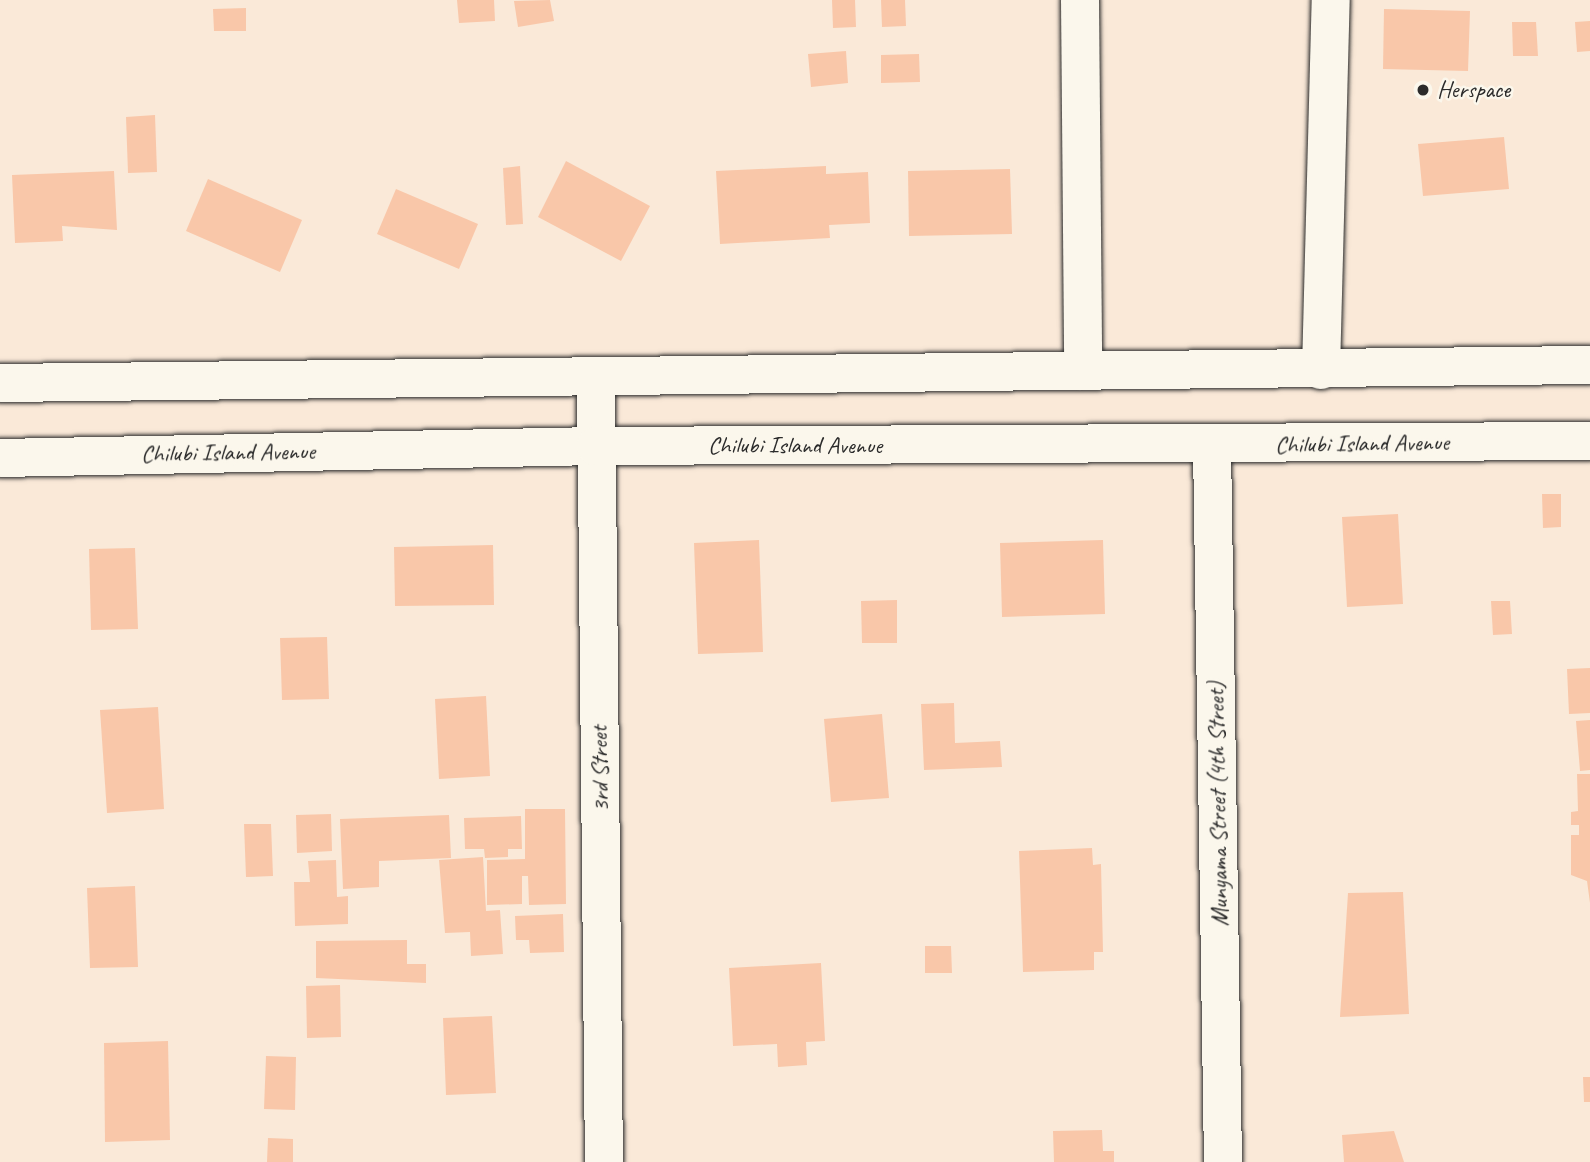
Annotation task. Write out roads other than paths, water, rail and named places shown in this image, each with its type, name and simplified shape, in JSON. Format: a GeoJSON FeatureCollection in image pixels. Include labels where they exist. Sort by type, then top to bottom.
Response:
{"type":"FeatureCollection","features":[{"type":"Feature","properties":{"kind":"street"},"geometry":{"type":"LineString","coordinates":[[1080,0],[1083,371]]}},
{"type":"Feature","properties":{"kind":"street"},"geometry":{"type":"LineString","coordinates":[[1321,370],[1331,0]]}},
{"type":"Feature","properties":{"kind":"street"},"geometry":{"type":"LineString","coordinates":[[0,383],[1590,365]]}},
{"type":"Feature","properties":{"kind":"street","name":"3rd Street"},"geometry":{"type":"LineString","coordinates":[[596,377],[604,1162]]}},
{"type":"Feature","properties":{"kind":"street","name":"Chilubi Island Avenue"},"geometry":{"type":"LineString","coordinates":[[0,458],[596,446],[1212,446],[1590,441]]}},
{"type":"Feature","properties":{"kind":"street","name":"Munyama Street (4th Street)"},"geometry":{"type":"LineString","coordinates":[[1212,446],[1223,1162]]}},
{"type":"Feature","properties":{"kind":"place","name":"Herspace"},"geometry":{"type":"Point","coordinates":[1423,90]}}]}
